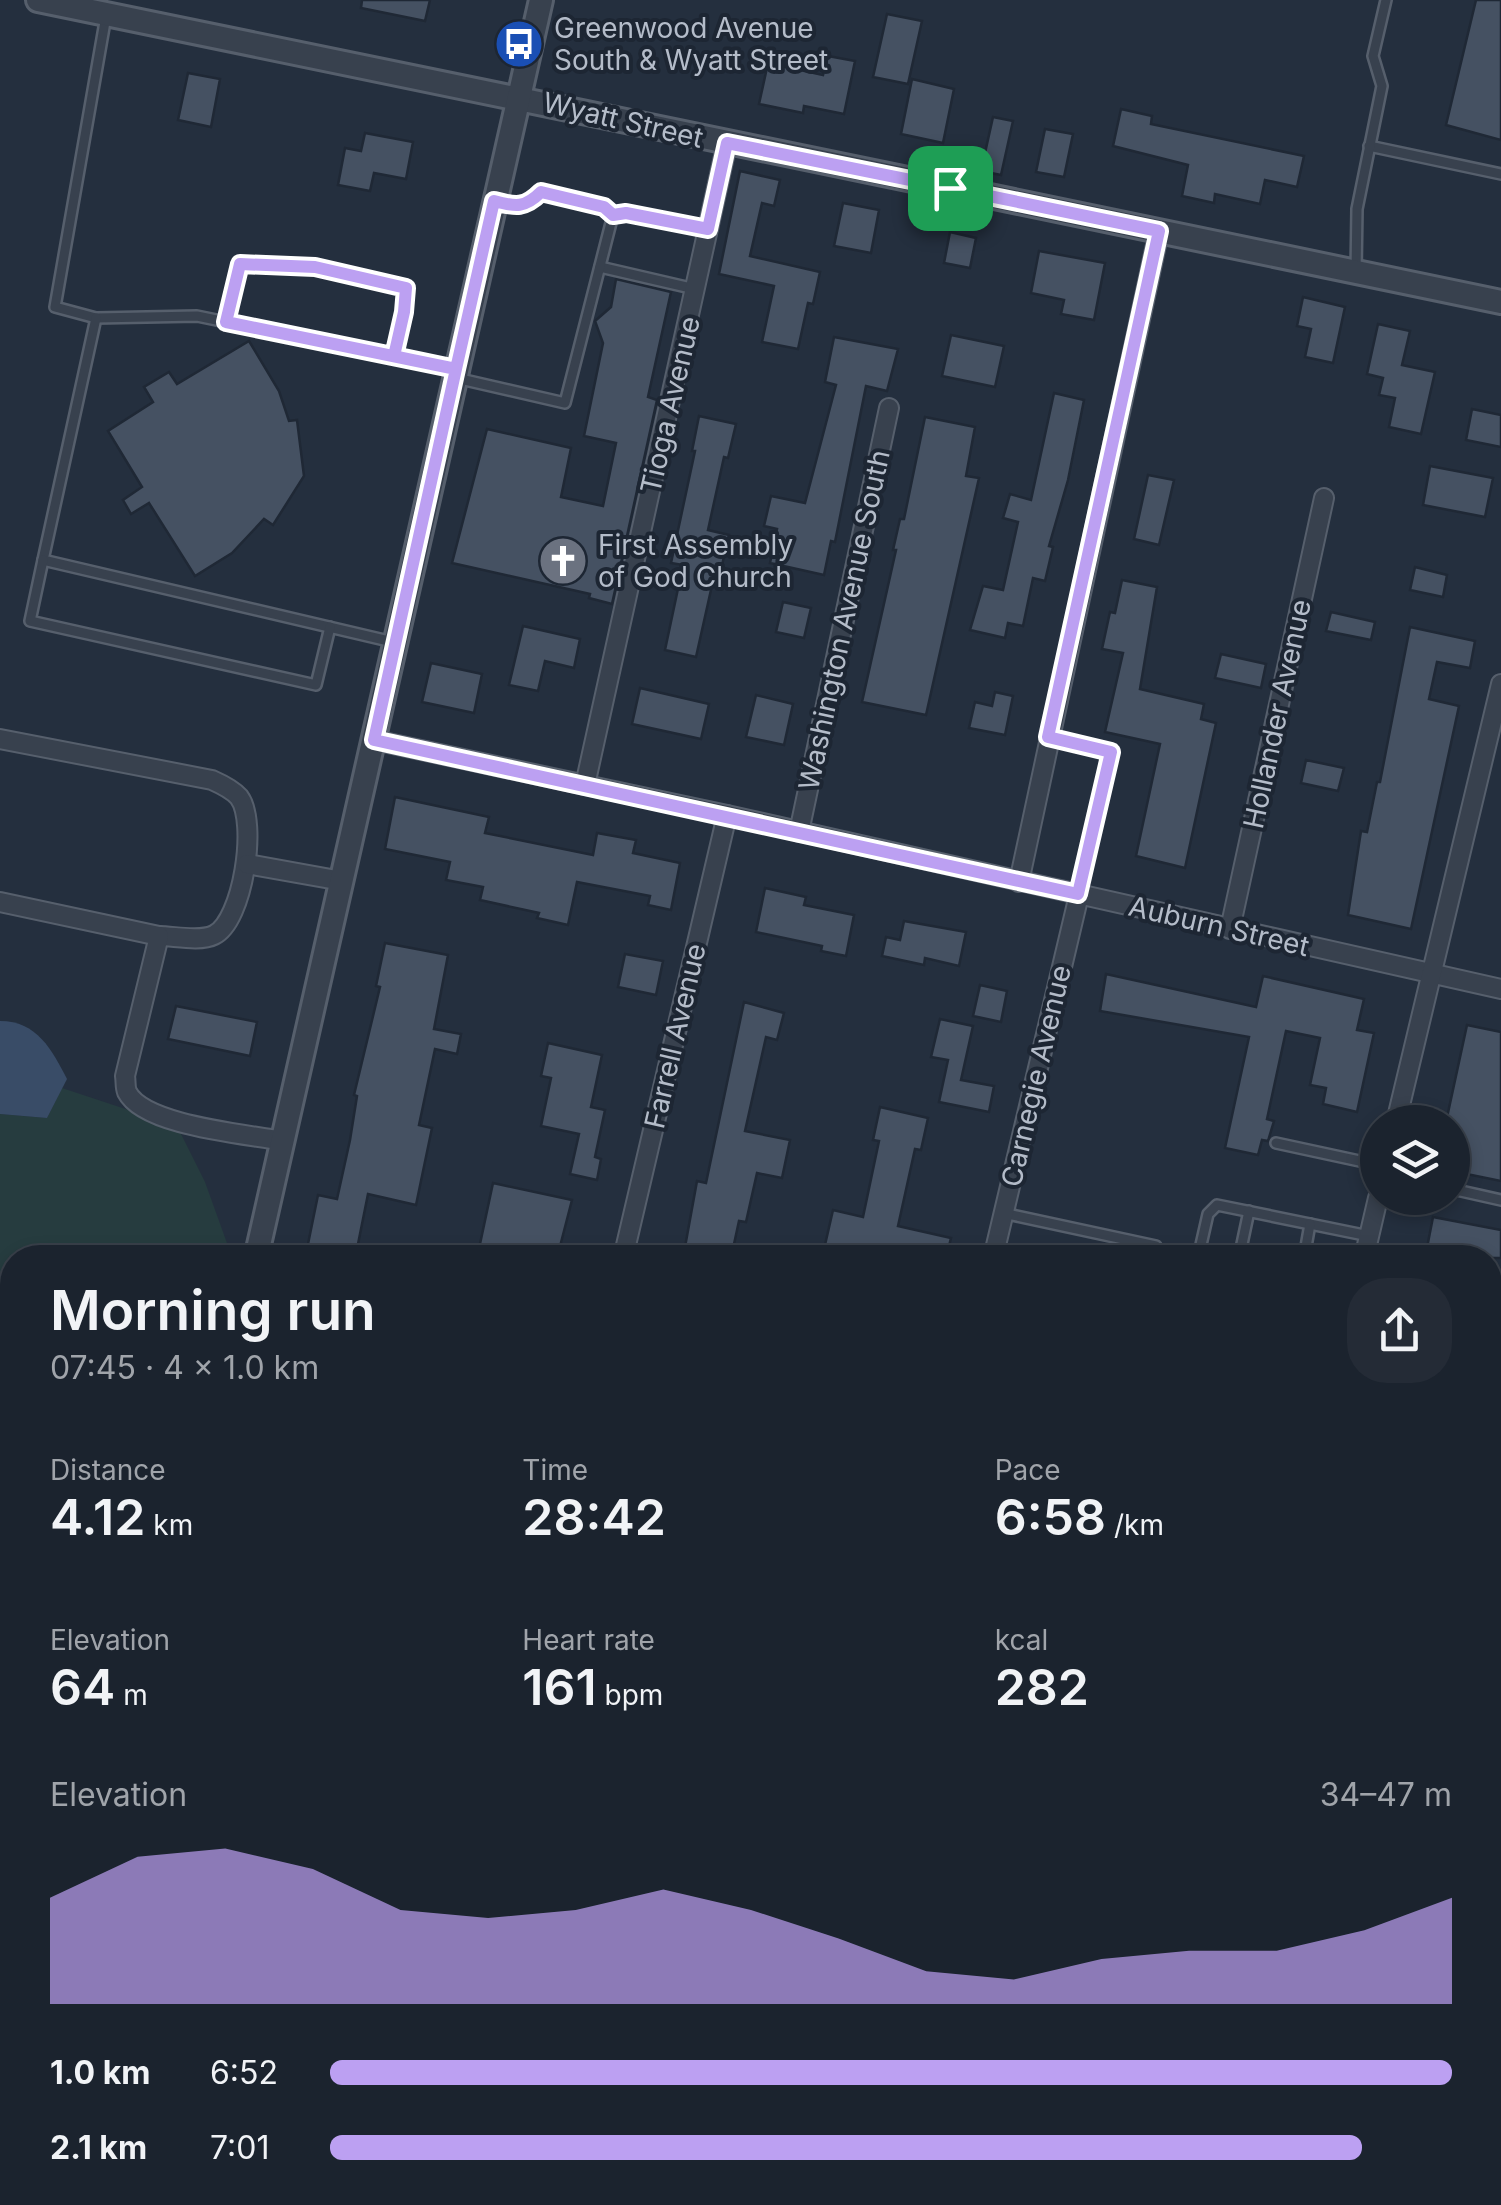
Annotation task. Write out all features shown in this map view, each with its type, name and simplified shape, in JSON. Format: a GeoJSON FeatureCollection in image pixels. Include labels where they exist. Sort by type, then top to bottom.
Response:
{"type":"FeatureCollection","features":[{"type":"Feature","properties":{"kind":"street","name":"Wyatt Street"},"geometry":{"type":"LineString","coordinates":[[38,0],[519,96],[727,143],[1501,302]]}},
{"type":"Feature","properties":{"kind":"street"},"geometry":{"type":"LineString","coordinates":[[259,1245],[540,0]]}},
{"type":"Feature","properties":{"kind":"street","name":"Tioga Avenue"},"geometry":{"type":"LineString","coordinates":[[586,784],[727,143]]}},
{"type":"Feature","properties":{"kind":"street"},"geometry":{"type":"LineString","coordinates":[[1019,882],[1159,231]]}},
{"type":"Feature","properties":{"kind":"street","name":"Washington Avenue South"},"geometry":{"type":"LineString","coordinates":[[799,832],[889,408]]}},
{"type":"Feature","properties":{"kind":"street","name":"Hollander Avenue"},"geometry":{"type":"LineString","coordinates":[[1230,929],[1324,498]]}},
{"type":"Feature","properties":{"kind":"street"},"geometry":{"type":"LineString","coordinates":[[1400,1105],[1500,693]]}},
{"type":"Feature","properties":{"kind":"street"},"geometry":{"type":"LineString","coordinates":[[0,739],[212,780],[239,797],[246,814],[246,864],[225,928],[210,938],[159,936],[0,902]]}},
{"type":"Feature","properties":{"kind":"street","name":"Auburn Street"},"geometry":{"type":"LineString","coordinates":[[374,740],[1501,989]]}},
{"type":"Feature","properties":{"kind":"street","name":"Farrell Avenue"},"geometry":{"type":"LineString","coordinates":[[626,1245],[728,816]]}},
{"type":"Feature","properties":{"kind":"street"},"geometry":{"type":"LineString","coordinates":[[246,864],[342,881]]}},
{"type":"Feature","properties":{"kind":"street","name":"Carnegie Avenue"},"geometry":{"type":"LineString","coordinates":[[996,1245],[1078,894]]}},
{"type":"Feature","properties":{"kind":"street"},"geometry":{"type":"LineString","coordinates":[[159,936],[125,1076],[128,1092],[146,1110],[168,1119],[282,1141]]}},
{"type":"Feature","properties":{"kind":"street"},"geometry":{"type":"LineString","coordinates":[[1367,1245],[1374,1215]]}},
{"type":"Feature","properties":{"kind":"lane"},"geometry":{"type":"LineString","coordinates":[[1356,272],[1357,208],[1382,86],[1373,56],[1386,0]]}},
{"type":"Feature","properties":{"kind":"lane"},"geometry":{"type":"LineString","coordinates":[[107,14],[55,307],[96,318],[198,316],[394,356],[565,402],[613,215]]}},
{"type":"Feature","properties":{"kind":"lane"},"geometry":{"type":"LineString","coordinates":[[1369,146],[1501,174]]}},
{"type":"Feature","properties":{"kind":"lane"},"geometry":{"type":"LineString","coordinates":[[494,201],[515,206],[528,204],[541,192],[604,207],[613,215]]}},
{"type":"Feature","properties":{"kind":"lane"},"geometry":{"type":"LineString","coordinates":[[613,215],[626,213],[708,229]]}},
{"type":"Feature","properties":{"kind":"lane"},"geometry":{"type":"LineString","coordinates":[[226,322],[240,264],[315,267],[406,288],[394,356]]}},
{"type":"Feature","properties":{"kind":"lane"},"geometry":{"type":"LineString","coordinates":[[600,267],[696,289]]}},
{"type":"Feature","properties":{"kind":"lane"},"geometry":{"type":"LineString","coordinates":[[96,318],[30,621],[316,685],[330,627]]}},
{"type":"Feature","properties":{"kind":"lane"},"geometry":{"type":"LineString","coordinates":[[42,560],[396,642]]}},
{"type":"Feature","properties":{"kind":"lane"},"geometry":{"type":"LineString","coordinates":[[1048,737],[1111,752],[1078,894]]}},
{"type":"Feature","properties":{"kind":"lane"},"geometry":{"type":"LineString","coordinates":[[1276,1144],[1360,1162]]}},
{"type":"Feature","properties":{"kind":"lane"},"geometry":{"type":"LineString","coordinates":[[1470,1193],[1501,1200]]}},
{"type":"Feature","properties":{"kind":"lane"},"geometry":{"type":"LineString","coordinates":[[1201,1245],[1211,1208],[1223,1205],[1369,1236]]}},
{"type":"Feature","properties":{"kind":"lane"},"geometry":{"type":"LineString","coordinates":[[1242,1245],[1249,1210]]}},
{"type":"Feature","properties":{"kind":"lane"},"geometry":{"type":"LineString","coordinates":[[1004,1213],[1151,1245]]}},
{"type":"Feature","properties":{"kind":"lane"},"geometry":{"type":"LineString","coordinates":[[1306,1245],[1310,1224]]}},
{"type":"Feature","properties":{"kind":"green space"},"geometry":{"type":"Polygon","coordinates":[[[62,1088],[177,1126],[205,1182],[228,1245],[0,1245],[0,1114],[47,1118],[62,1088]]]}},
{"type":"Feature","properties":{"kind":"water"},"geometry":{"type":"Polygon","coordinates":[[[0,1021],[13,1022],[34,1032],[49,1048],[67,1079],[47,1118],[0,1114],[0,1021]]]}},
{"type":"Feature","properties":{"kind":"building"},"geometry":{"type":"Polygon","coordinates":[[[362,0],[430,0],[425,21],[361,8],[362,0]]]}},
{"type":"Feature","properties":{"kind":"building"},"geometry":{"type":"Polygon","coordinates":[[[1476,0],[1501,0],[1501,140],[1446,125],[1476,0]]]}},
{"type":"Feature","properties":{"kind":"building"},"geometry":{"type":"Polygon","coordinates":[[[887,14],[922,21],[908,84],[873,77],[887,14]]]}},
{"type":"Feature","properties":{"kind":"building"},"geometry":{"type":"Polygon","coordinates":[[[828,56],[855,61],[844,114],[804,106],[803,113],[759,104],[768,63],[823,75],[828,56]]]}},
{"type":"Feature","properties":{"kind":"building"},"geometry":{"type":"Polygon","coordinates":[[[188,73],[220,79],[211,127],[178,120],[188,73]]]}},
{"type":"Feature","properties":{"kind":"building"},"geometry":{"type":"Polygon","coordinates":[[[912,79],[954,89],[943,143],[901,134],[912,79]]]}},
{"type":"Feature","properties":{"kind":"building"},"geometry":{"type":"Polygon","coordinates":[[[1121,109],[1152,116],[1151,124],[1304,156],[1297,187],[1265,180],[1260,204],[1215,194],[1214,203],[1182,196],[1188,165],[1113,146],[1121,109]]]}},
{"type":"Feature","properties":{"kind":"building"},"geometry":{"type":"Polygon","coordinates":[[[993,117],[1013,121],[1001,175],[981,171],[993,117]]]}},
{"type":"Feature","properties":{"kind":"building"},"geometry":{"type":"Polygon","coordinates":[[[1045,129],[1073,134],[1064,177],[1036,172],[1045,129]]]}},
{"type":"Feature","properties":{"kind":"building"},"geometry":{"type":"Polygon","coordinates":[[[365,133],[413,142],[406,179],[374,173],[370,191],[338,185],[345,148],[361,151],[365,133]]]}},
{"type":"Feature","properties":{"kind":"building"},"geometry":{"type":"Polygon","coordinates":[[[740,171],[780,180],[774,206],[762,203],[750,256],[820,272],[813,304],[808,303],[798,349],[762,342],[774,286],[719,274],[740,171]]]}},
{"type":"Feature","properties":{"kind":"building"},"geometry":{"type":"Polygon","coordinates":[[[843,203],[879,210],[871,253],[834,246],[843,203]]]}},
{"type":"Feature","properties":{"kind":"building"},"geometry":{"type":"Polygon","coordinates":[[[950,232],[976,238],[970,268],[944,263],[950,232]]]}},
{"type":"Feature","properties":{"kind":"building"},"geometry":{"type":"Polygon","coordinates":[[[1039,251],[1105,263],[1094,320],[1061,314],[1064,300],[1031,293],[1039,251]]]}},
{"type":"Feature","properties":{"kind":"building"},"geometry":{"type":"Polygon","coordinates":[[[616,279],[671,292],[648,397],[657,400],[612,604],[589,598],[590,594],[452,563],[487,429],[571,448],[561,497],[603,506],[616,443],[584,436],[603,343],[595,321],[611,307],[616,279]]]}},
{"type":"Feature","properties":{"kind":"building"},"geometry":{"type":"Polygon","coordinates":[[[1303,297],[1345,307],[1333,363],[1305,357],[1311,329],[1297,326],[1303,297]]]}},
{"type":"Feature","properties":{"kind":"building"},"geometry":{"type":"Polygon","coordinates":[[[1378,324],[1410,331],[1402,365],[1435,372],[1421,434],[1389,427],[1395,398],[1379,395],[1383,378],[1367,374],[1378,324]]]}},
{"type":"Feature","properties":{"kind":"building"},"geometry":{"type":"Polygon","coordinates":[[[951,335],[1004,346],[995,387],[942,376],[951,335]]]}},
{"type":"Feature","properties":{"kind":"building"},"geometry":{"type":"Polygon","coordinates":[[[834,337],[898,349],[887,391],[866,386],[835,542],[831,541],[824,575],[770,563],[777,529],[764,526],[771,496],[805,503],[836,385],[825,382],[834,337]]]}},
{"type":"Feature","properties":{"kind":"building"},"geometry":{"type":"Polygon","coordinates":[[[249,341],[279,391],[289,421],[297,420],[304,476],[273,525],[264,519],[232,553],[195,576],[149,503],[131,514],[123,500],[142,487],[108,431],[153,402],[144,387],[169,372],[177,384],[249,341]]]}},
{"type":"Feature","properties":{"kind":"building"},"geometry":{"type":"Polygon","coordinates":[[[1054,393],[1084,400],[1068,480],[1049,546],[1053,547],[1045,581],[1033,578],[1023,626],[1008,623],[1005,638],[970,630],[983,586],[1003,590],[1018,522],[1003,518],[1010,494],[1031,500],[1054,393]]]}},
{"type":"Feature","properties":{"kind":"building"},"geometry":{"type":"Polygon","coordinates":[[[1472,409],[1501,415],[1501,447],[1466,440],[1472,409]]]}},
{"type":"Feature","properties":{"kind":"building"},"geometry":{"type":"Polygon","coordinates":[[[699,416],[736,424],[728,458],[724,457],[708,530],[729,535],[720,574],[715,572],[696,657],[665,650],[683,565],[671,563],[699,416]]]}},
{"type":"Feature","properties":{"kind":"building"},"geometry":{"type":"Polygon","coordinates":[[[925,417],[975,427],[966,476],[979,478],[926,715],[862,702],[925,417]]]}},
{"type":"Feature","properties":{"kind":"building"},"geometry":{"type":"Polygon","coordinates":[[[1430,466],[1493,478],[1485,517],[1423,505],[1430,466]]]}},
{"type":"Feature","properties":{"kind":"building"},"geometry":{"type":"Polygon","coordinates":[[[1148,475],[1174,480],[1159,545],[1134,539],[1148,475]]]}},
{"type":"Feature","properties":{"kind":"building"},"geometry":{"type":"Polygon","coordinates":[[[1415,567],[1447,575],[1443,597],[1410,590],[1415,567]]]}},
{"type":"Feature","properties":{"kind":"building"},"geometry":{"type":"Polygon","coordinates":[[[1122,580],[1157,587],[1140,689],[1204,704],[1201,719],[1216,723],[1185,868],[1136,856],[1160,744],[1105,732],[1123,653],[1102,649],[1122,580]]]}},
{"type":"Feature","properties":{"kind":"building"},"geometry":{"type":"Polygon","coordinates":[[[783,602],[811,608],[804,638],[776,632],[783,602]]]}},
{"type":"Feature","properties":{"kind":"building"},"geometry":{"type":"Polygon","coordinates":[[[1331,612],[1375,622],[1371,640],[1326,631],[1331,612]]]}},
{"type":"Feature","properties":{"kind":"building"},"geometry":{"type":"Polygon","coordinates":[[[523,626],[580,639],[574,668],[545,661],[538,691],[509,685],[523,626]]]}},
{"type":"Feature","properties":{"kind":"building"},"geometry":{"type":"Polygon","coordinates":[[[1410,627],[1475,641],[1470,668],[1437,662],[1429,699],[1459,706],[1411,929],[1348,915],[1361,831],[1367,832],[1380,782],[1410,627]]]}},
{"type":"Feature","properties":{"kind":"building"},"geometry":{"type":"Polygon","coordinates":[[[1221,654],[1266,664],[1261,688],[1215,678],[1221,654]]]}},
{"type":"Feature","properties":{"kind":"building"},"geometry":{"type":"Polygon","coordinates":[[[431,663],[482,674],[474,713],[422,702],[431,663]]]}},
{"type":"Feature","properties":{"kind":"building"},"geometry":{"type":"Polygon","coordinates":[[[640,688],[709,704],[701,739],[632,724],[640,688]]]}},
{"type":"Feature","properties":{"kind":"building"},"geometry":{"type":"Polygon","coordinates":[[[995,692],[1013,696],[1005,735],[969,728],[975,702],[992,706],[995,692]]]}},
{"type":"Feature","properties":{"kind":"building"},"geometry":{"type":"Polygon","coordinates":[[[756,695],[793,704],[784,745],[746,737],[756,695]]]}},
{"type":"Feature","properties":{"kind":"building"},"geometry":{"type":"Polygon","coordinates":[[[1306,760],[1344,768],[1338,791],[1301,783],[1306,760]]]}},
{"type":"Feature","properties":{"kind":"building"},"geometry":{"type":"Polygon","coordinates":[[[395,797],[489,817],[485,833],[593,855],[597,833],[636,840],[633,853],[680,863],[671,910],[648,905],[650,896],[577,882],[568,925],[537,918],[539,913],[480,900],[483,887],[446,880],[450,862],[385,849],[395,797]]]}},
{"type":"Feature","properties":{"kind":"building"},"geometry":{"type":"Polygon","coordinates":[[[765,888],[806,897],[804,905],[854,915],[846,956],[821,951],[822,946],[756,932],[765,888]]]}},
{"type":"Feature","properties":{"kind":"building"},"geometry":{"type":"Polygon","coordinates":[[[904,921],[966,932],[959,966],[925,958],[924,965],[882,956],[886,937],[900,940],[904,921]]]}},
{"type":"Feature","properties":{"kind":"building"},"geometry":{"type":"Polygon","coordinates":[[[385,943],[448,955],[434,1029],[461,1034],[457,1054],[435,1049],[419,1125],[432,1128],[416,1205],[368,1194],[358,1245],[308,1244],[318,1195],[337,1199],[350,1140],[357,1096],[354,1095],[380,987],[376,986],[385,943]]]}},
{"type":"Feature","properties":{"kind":"building"},"geometry":{"type":"Polygon","coordinates":[[[625,954],[663,961],[656,995],[618,987],[625,954]]]}},
{"type":"Feature","properties":{"kind":"building"},"geometry":{"type":"Polygon","coordinates":[[[1106,974],[1256,1007],[1263,976],[1364,999],[1357,1030],[1374,1033],[1357,1112],[1323,1104],[1326,1088],[1310,1085],[1320,1038],[1286,1031],[1267,1119],[1274,1121],[1268,1141],[1262,1140],[1258,1155],[1225,1148],[1249,1037],[1100,1011],[1106,974]]]}},
{"type":"Feature","properties":{"kind":"building"},"geometry":{"type":"Polygon","coordinates":[[[980,985],[1007,991],[1001,1022],[973,1016],[980,985]]]}},
{"type":"Feature","properties":{"kind":"building"},"geometry":{"type":"Polygon","coordinates":[[[744,1002],[784,1013],[777,1040],[766,1037],[745,1131],[790,1140],[782,1178],[757,1173],[746,1222],[739,1221],[734,1245],[685,1245],[697,1181],[706,1183],[744,1002]]]}},
{"type":"Feature","properties":{"kind":"building"},"geometry":{"type":"Polygon","coordinates":[[[176,1006],[257,1022],[250,1056],[168,1039],[176,1006]]]}},
{"type":"Feature","properties":{"kind":"building"},"geometry":{"type":"Polygon","coordinates":[[[940,1019],[973,1026],[961,1080],[994,1086],[989,1112],[939,1102],[948,1060],[931,1057],[940,1019]]]}},
{"type":"Feature","properties":{"kind":"building"},"geometry":{"type":"Polygon","coordinates":[[[1467,1025],[1501,1032],[1501,1181],[1470,1175],[1470,1105],[1450,1105],[1467,1025]]]}},
{"type":"Feature","properties":{"kind":"building"},"geometry":{"type":"Polygon","coordinates":[[[548,1043],[602,1055],[591,1107],[605,1110],[595,1157],[601,1159],[597,1180],[570,1174],[579,1134],[541,1126],[551,1078],[541,1076],[548,1043]]]}},
{"type":"Feature","properties":{"kind":"building"},"geometry":{"type":"Polygon","coordinates":[[[880,1107],[928,1118],[921,1150],[915,1149],[898,1226],[951,1238],[949,1245],[825,1245],[833,1210],[863,1217],[879,1141],[873,1140],[880,1107]]]}},
{"type":"Feature","properties":{"kind":"building"},"geometry":{"type":"Polygon","coordinates":[[[493,1183],[572,1200],[560,1245],[480,1245],[493,1183]]]}},
{"type":"Feature","properties":{"kind":"building"},"geometry":{"type":"Polygon","coordinates":[[[1433,1217],[1501,1230],[1501,1245],[1428,1245],[1433,1217]]]}},
{"type":"Feature","properties":{"kind":"place","name":"Greenwood Avenue South & Wyatt Street"},"geometry":{"type":"Point","coordinates":[519,44]}},
{"type":"Feature","properties":{"kind":"place","name":"First Assembly of God Church"},"geometry":{"type":"Point","coordinates":[563,561]}},
{"type":"Feature","properties":{"kind":"route"},"geometry":{"type":"LineString","coordinates":[[950,188],[727,143],[708,229],[626,213],[613,215],[604,207],[541,192],[528,204],[515,206],[494,201],[456,369],[394,356],[406,288],[315,267],[240,264],[226,322],[456,369],[374,740],[1078,894],[1111,752],[1048,737],[1159,231],[950,188]]}}]}
